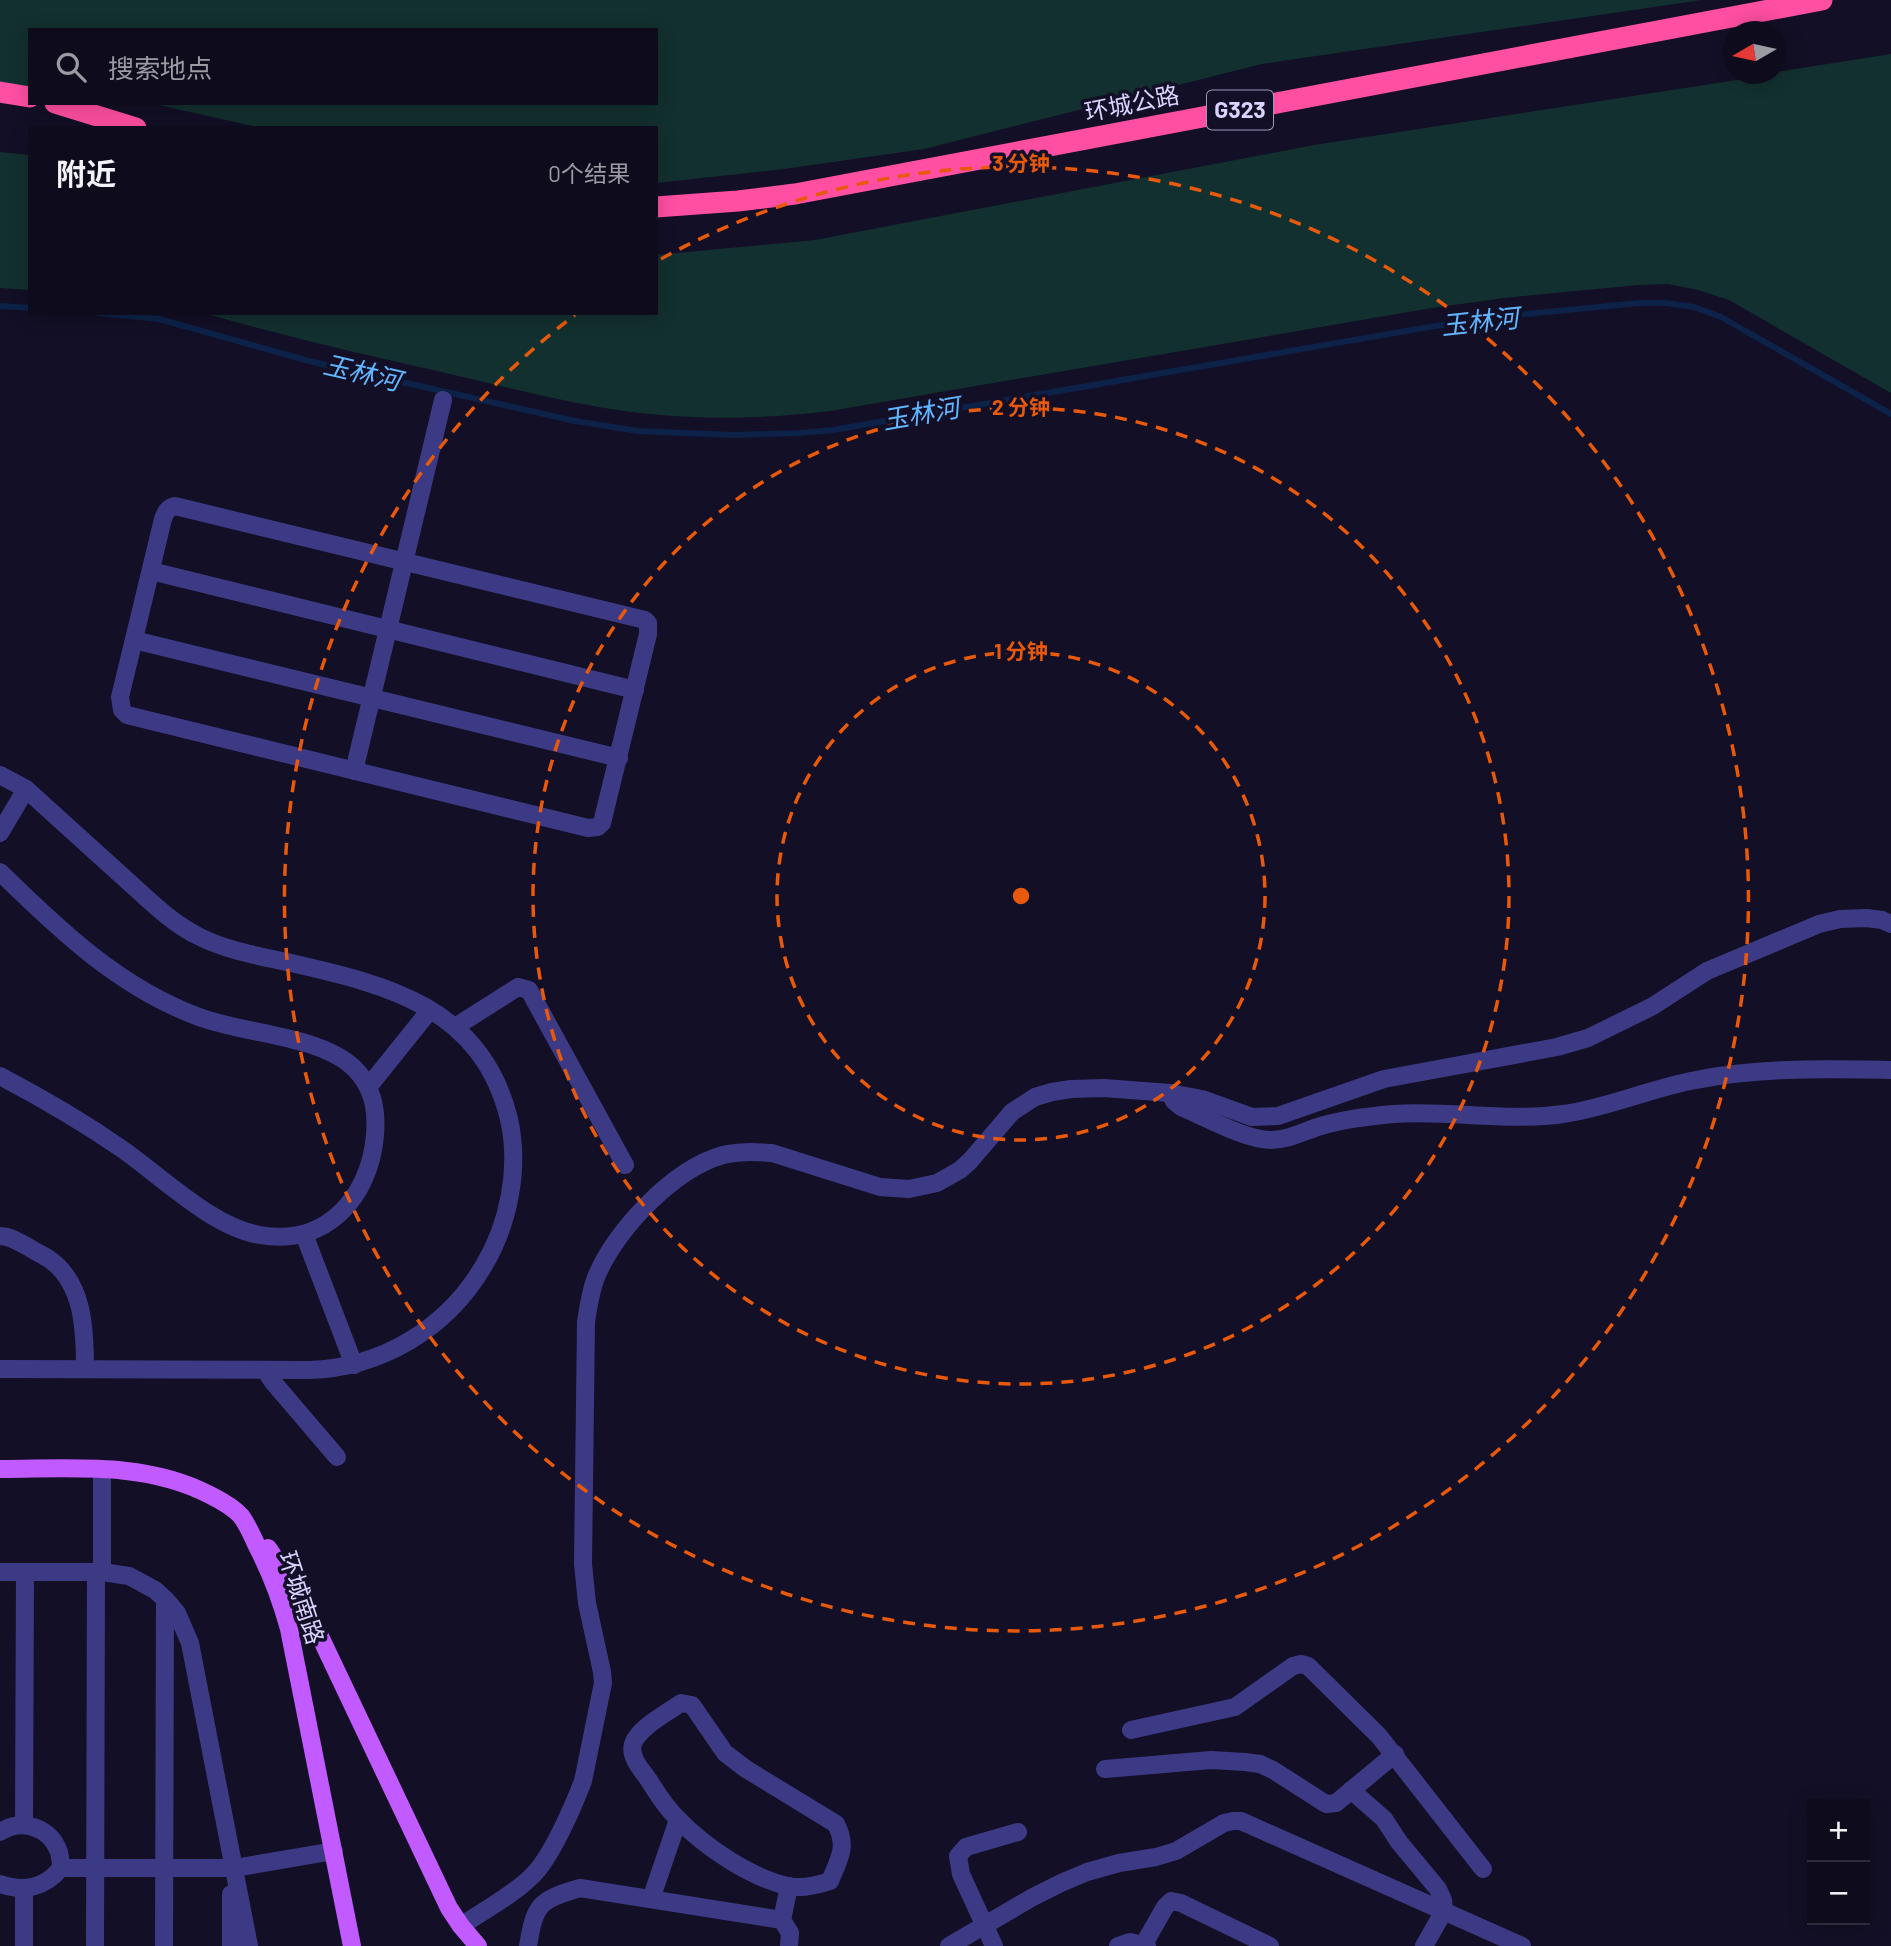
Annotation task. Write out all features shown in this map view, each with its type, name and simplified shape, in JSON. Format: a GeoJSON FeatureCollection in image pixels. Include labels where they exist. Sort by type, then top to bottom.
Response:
{"type":"FeatureCollection","features":[{"type":"Feature","properties":{"kind":"highway","name":"环城公路"},"geometry":{"type":"LineString","coordinates":[[658,207],[795,194],[1822,0]]}},
{"type":"Feature","properties":{"kind":"highway"},"geometry":{"type":"LineString","coordinates":[[0,92],[28,97]]}},
{"type":"Feature","properties":{"kind":"highway"},"geometry":{"type":"LineString","coordinates":[[62,105],[131,126]]}},
{"type":"Feature","properties":{"kind":"main road","name":"环城南路"},"geometry":{"type":"LineString","coordinates":[[0,1469],[127,1470],[174,1479],[198,1488],[240,1515],[274,1582],[286,1617],[352,1946]]}},
{"type":"Feature","properties":{"kind":"main road"},"geometry":{"type":"LineString","coordinates":[[240,1515],[265,1544],[287,1576],[324,1643],[449,1908],[478,1946]]}},
{"type":"Feature","properties":{"kind":"main road"},"geometry":{"type":"LineString","coordinates":[[295,1653],[297,1643],[305,1636],[316,1637],[324,1643]]}},
{"type":"Feature","properties":{"kind":"street"},"geometry":{"type":"LineString","coordinates":[[354,771],[443,400]]}},
{"type":"Feature","properties":{"kind":"street"},"geometry":{"type":"LineString","coordinates":[[175,506],[404,561],[645,620],[648,623],[648,634],[619,758],[604,819],[598,827],[354,771],[127,715],[122,710],[120,697],[165,512],[169,508],[175,506]]}},
{"type":"Feature","properties":{"kind":"street"},"geometry":{"type":"LineString","coordinates":[[151,571],[635,690]]}},
{"type":"Feature","properties":{"kind":"street"},"geometry":{"type":"LineString","coordinates":[[134,640],[619,758]]}},
{"type":"Feature","properties":{"kind":"street"},"geometry":{"type":"LineString","coordinates":[[0,775],[26,789],[163,913],[198,936],[235,950],[377,984],[430,1010],[455,1027],[476,1048],[488,1066],[506,1106],[511,1127],[513,1161],[504,1219],[496,1244],[484,1266],[453,1307],[434,1325],[385,1354],[354,1365],[331,1369],[0,1369]]}},
{"type":"Feature","properties":{"kind":"street"},"geometry":{"type":"LineString","coordinates":[[0,833],[26,789]]}},
{"type":"Feature","properties":{"kind":"street"},"geometry":{"type":"LineString","coordinates":[[0,872],[75,943],[134,985],[198,1017],[327,1051],[351,1065],[369,1086],[375,1113],[372,1156],[363,1182],[350,1203],[334,1218],[315,1230],[304,1234],[270,1237],[248,1233],[209,1213],[92,1129],[0,1076]]}},
{"type":"Feature","properties":{"kind":"street"},"geometry":{"type":"LineString","coordinates":[[461,1926],[534,1875],[545,1861],[577,1797],[585,1773],[603,1683],[587,1603],[583,1564],[586,1322],[589,1300],[595,1278],[617,1240],[631,1222],[682,1176],[724,1155],[772,1153],[880,1187],[923,1188],[949,1178],[960,1170],[1012,1112],[1035,1097],[1071,1089],[1137,1089],[1170,1093],[1202,1099],[1252,1117],[1278,1116],[1384,1079],[1557,1047],[1588,1038],[1653,1006],[1707,971],[1819,923],[1866,918],[1891,924]]}},
{"type":"Feature","properties":{"kind":"street"},"geometry":{"type":"LineString","coordinates":[[455,1027],[518,987],[529,990],[625,1165]]}},
{"type":"Feature","properties":{"kind":"street"},"geometry":{"type":"LineString","coordinates":[[369,1086],[430,1010]]}},
{"type":"Feature","properties":{"kind":"street"},"geometry":{"type":"LineString","coordinates":[[1170,1093],[1181,1107],[1250,1137],[1270,1140],[1290,1137],[1338,1121],[1395,1114],[1563,1114],[1656,1088],[1727,1075],[1825,1069],[1891,1070]]}},
{"type":"Feature","properties":{"kind":"street"},"geometry":{"type":"LineString","coordinates":[[304,1234],[354,1365]]}},
{"type":"Feature","properties":{"kind":"street"},"geometry":{"type":"LineString","coordinates":[[0,1236],[10,1237],[49,1259],[69,1280],[76,1295],[83,1326],[85,1369]]}},
{"type":"Feature","properties":{"kind":"street"},"geometry":{"type":"LineString","coordinates":[[269,1370],[273,1382],[337,1457]]}},
{"type":"Feature","properties":{"kind":"street"},"geometry":{"type":"LineString","coordinates":[[95,1946],[99,1572],[103,1469]]}},
{"type":"Feature","properties":{"kind":"street"},"geometry":{"type":"LineString","coordinates":[[0,1572],[99,1572],[129,1576],[155,1590],[177,1614],[190,1643],[249,1946]]}},
{"type":"Feature","properties":{"kind":"street"},"geometry":{"type":"LineString","coordinates":[[24,1825],[25,1572]]}},
{"type":"Feature","properties":{"kind":"street"},"geometry":{"type":"LineString","coordinates":[[164,1946],[165,1599]]}},
{"type":"Feature","properties":{"kind":"street"},"geometry":{"type":"LineString","coordinates":[[1131,1730],[1235,1706],[1293,1666],[1308,1666],[1395,1754],[1483,1870]]}},
{"type":"Feature","properties":{"kind":"street"},"geometry":{"type":"LineString","coordinates":[[681,1703],[692,1705],[725,1752],[746,1769],[836,1824],[842,1835],[843,1850],[830,1881],[818,1885],[789,1886],[747,1871],[703,1842],[678,1820],[633,1756],[633,1744],[642,1730],[681,1703]]}},
{"type":"Feature","properties":{"kind":"street"},"geometry":{"type":"LineString","coordinates":[[1105,1769],[1200,1761],[1260,1764],[1326,1804],[1336,1803],[1395,1754]]}},
{"type":"Feature","properties":{"kind":"street"},"geometry":{"type":"LineString","coordinates":[[1351,1790],[1384,1819],[1399,1842],[1438,1889],[1444,1911],[1424,1946]]}},
{"type":"Feature","properties":{"kind":"street"},"geometry":{"type":"LineString","coordinates":[[651,1899],[678,1820]]}},
{"type":"Feature","properties":{"kind":"street"},"geometry":{"type":"LineString","coordinates":[[949,1946],[1061,1883],[1119,1863],[1177,1851],[1224,1823],[1241,1821],[1522,1946]]}},
{"type":"Feature","properties":{"kind":"street"},"geometry":{"type":"LineString","coordinates":[[0,1832],[8,1827],[24,1825],[40,1828],[52,1838],[59,1853],[61,1868],[45,1883],[24,1888],[0,1884]]}},
{"type":"Feature","properties":{"kind":"street"},"geometry":{"type":"LineString","coordinates":[[994,1946],[961,1874],[958,1856],[966,1847],[1018,1832]]}},
{"type":"Feature","properties":{"kind":"street"},"geometry":{"type":"LineString","coordinates":[[61,1868],[232,1868],[334,1851]]}},
{"type":"Feature","properties":{"kind":"street"},"geometry":{"type":"LineString","coordinates":[[231,1946],[232,1868]]}},
{"type":"Feature","properties":{"kind":"street"},"geometry":{"type":"LineString","coordinates":[[789,1886],[782,1920],[790,1933],[789,1946]]}},
{"type":"Feature","properties":{"kind":"street"},"geometry":{"type":"LineString","coordinates":[[24,1888],[24,1946]]}},
{"type":"Feature","properties":{"kind":"street"},"geometry":{"type":"LineString","coordinates":[[528,1946],[537,1908],[559,1894],[580,1888],[782,1920]]}},
{"type":"Feature","properties":{"kind":"street"},"geometry":{"type":"LineString","coordinates":[[1118,1946],[1130,1942],[1145,1945],[1164,1907],[1171,1901],[1181,1903],[1270,1946]]}},
{"type":"Feature","properties":{"kind":"green space"},"geometry":{"type":"Polygon","coordinates":[[[0,0],[1702,0],[1262,64],[924,149],[784,169],[658,183],[658,126],[253,126],[159,105],[658,105],[658,28],[28,28],[28,87],[0,84],[0,0]]]}},
{"type":"Feature","properties":{"kind":"green space"},"geometry":{"type":"Polygon","coordinates":[[[1891,54],[1891,393],[1729,300],[1668,284],[1504,298],[1432,308],[830,411],[734,418],[686,417],[614,410],[322,344],[211,315],[658,315],[658,255],[815,240],[1314,145],[1723,82],[1786,84],[1786,70],[1891,54]]]}},
{"type":"Feature","properties":{"kind":"green space"},"geometry":{"type":"Polygon","coordinates":[[[0,152],[28,155],[28,290],[0,288],[0,152]]]}},
{"type":"Feature","properties":{"kind":"waterway","name":"玉林河"},"geometry":{"type":"LineString","coordinates":[[118,315],[159,319],[309,361],[575,421],[638,431],[734,435],[833,430],[1505,316],[1639,303],[1666,303],[1694,307],[1721,317],[1891,414]]}},
{"type":"Feature","properties":{"kind":"waterway","name":"玉林河"},"geometry":{"type":"LineString","coordinates":[[0,306],[28,308]]}}]}
